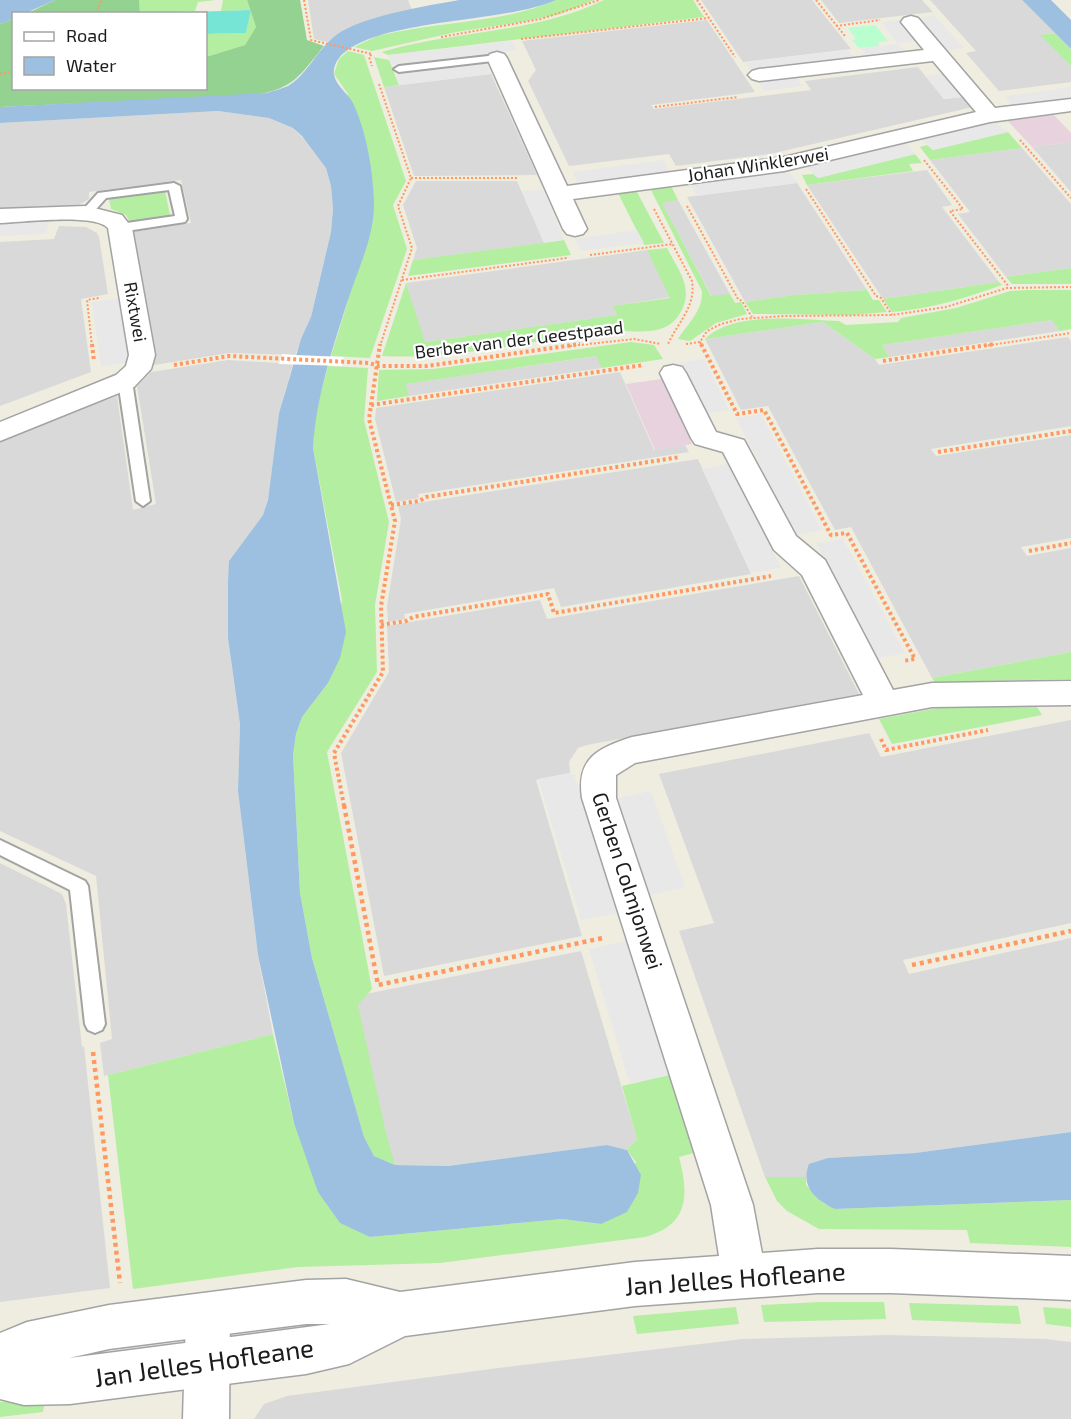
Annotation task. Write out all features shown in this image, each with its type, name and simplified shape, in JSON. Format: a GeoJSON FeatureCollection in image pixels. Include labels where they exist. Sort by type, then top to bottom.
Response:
{"type":"FeatureCollection","features":[{"type":"Feature","properties":{"kind":"street"},"geometry":{"type":"LineString","coordinates":[[911,22],[994,115]]}},
{"type":"Feature","properties":{"kind":"street"},"geometry":{"type":"LineString","coordinates":[[759,75],[939,54]]}},
{"type":"Feature","properties":{"kind":"street"},"geometry":{"type":"LineString","coordinates":[[497,58],[574,229]]}},
{"type":"Feature","properties":{"kind":"street","name":"Johan Winklerwei"},"geometry":{"type":"LineString","coordinates":[[559,194],[789,163],[994,115],[1071,105]]}},
{"type":"Feature","properties":{"kind":"street"},"geometry":{"type":"LineString","coordinates":[[0,216],[86,213],[114,220],[120,228]]}},
{"type":"Feature","properties":{"kind":"street","name":"Rixtwei"},"geometry":{"type":"LineString","coordinates":[[120,228],[142,355],[132,375]]}},
{"type":"Feature","properties":{"kind":"street"},"geometry":{"type":"LineString","coordinates":[[672,356],[705,438],[734,446],[785,543],[814,568],[871,693]]}},
{"type":"Feature","properties":{"kind":"street"},"geometry":{"type":"LineString","coordinates":[[0,432],[132,375]]}},
{"type":"Feature","properties":{"kind":"street","name":"Gerben Colmjonwei"},"geometry":{"type":"LineString","coordinates":[[744,1275],[732,1205],[596,782],[600,767],[613,757],[632,750],[871,693],[932,695],[1071,693]]}},
{"type":"Feature","properties":{"kind":"street","name":"Jan Jelles Hofleane"},"geometry":{"type":"LineString","coordinates":[[0,1376],[24,1382],[70,1381],[306,1351],[349,1342],[400,1314],[636,1284],[744,1275],[891,1271],[1071,1278]]}},
{"type":"Feature","properties":{"kind":"street","name":"Jan Jelles Hofleane"},"geometry":{"type":"LineString","coordinates":[[0,1356],[27,1345],[109,1327],[306,1302],[346,1300],[400,1314]]}},
{"type":"Feature","properties":{"kind":"street"},"geometry":{"type":"LineString","coordinates":[[206,1419],[208,1315]]}},
{"type":"Feature","properties":{"kind":"lane"},"geometry":{"type":"LineString","coordinates":[[399,69],[497,58]]}},
{"type":"Feature","properties":{"kind":"lane"},"geometry":{"type":"LineString","coordinates":[[86,213],[102,195],[174,186],[181,219],[120,228]]}},
{"type":"Feature","properties":{"kind":"lane"},"geometry":{"type":"LineString","coordinates":[[132,375],[143,501]]}},
{"type":"Feature","properties":{"kind":"lane"},"geometry":{"type":"LineString","coordinates":[[0,847],[79,886],[95,1024]]}},
{"type":"Feature","properties":{"kind":"path"},"geometry":{"type":"LineString","coordinates":[[304,0],[310,38],[316,42],[374,53],[369,57],[373,67]]}},
{"type":"Feature","properties":{"kind":"path"},"geometry":{"type":"LineString","coordinates":[[438,37],[543,20],[568,13],[598,0]]}},
{"type":"Feature","properties":{"kind":"path"},"geometry":{"type":"LineString","coordinates":[[816,0],[866,63]]}},
{"type":"Feature","properties":{"kind":"path"},"geometry":{"type":"LineString","coordinates":[[497,58],[524,55],[517,40],[709,18]]}},
{"type":"Feature","properties":{"kind":"path"},"geometry":{"type":"LineString","coordinates":[[376,77],[411,178],[398,206],[412,248],[375,365],[369,418],[395,521],[381,606],[383,672],[334,753],[378,985],[612,936]]}},
{"type":"Feature","properties":{"kind":"path"},"geometry":{"type":"LineString","coordinates":[[656,107],[738,97]]}},
{"type":"Feature","properties":{"kind":"path"},"geometry":{"type":"LineString","coordinates":[[994,115],[1071,198]]}},
{"type":"Feature","properties":{"kind":"path"},"geometry":{"type":"LineString","coordinates":[[905,135],[963,209],[950,211],[1009,287]]}},
{"type":"Feature","properties":{"kind":"path"},"geometry":{"type":"LineString","coordinates":[[789,163],[876,296],[881,298],[892,315]]}},
{"type":"Feature","properties":{"kind":"path"},"geometry":{"type":"LineString","coordinates":[[672,179],[738,299],[742,301],[752,317]]}},
{"type":"Feature","properties":{"kind":"path"},"geometry":{"type":"LineString","coordinates":[[639,183],[692,281],[694,290],[689,311],[672,356]]}},
{"type":"Feature","properties":{"kind":"path"},"geometry":{"type":"LineString","coordinates":[[590,255],[672,244]]}},
{"type":"Feature","properties":{"kind":"path"},"geometry":{"type":"LineString","coordinates":[[402,280],[578,257]]}},
{"type":"Feature","properties":{"kind":"path"},"geometry":{"type":"LineString","coordinates":[[684,344],[700,342],[707,332],[720,325],[752,317],[892,315],[944,307],[1009,287],[1071,287]]}},
{"type":"Feature","properties":{"kind":"path"},"geometry":{"type":"LineString","coordinates":[[95,363],[87,300],[131,292]]}},
{"type":"Feature","properties":{"kind":"path"},"geometry":{"type":"LineString","coordinates":[[883,361],[1071,333]]}},
{"type":"Feature","properties":{"kind":"path","name":"Berber van der Geestpaad"},"geometry":{"type":"LineString","coordinates":[[132,375],[153,369],[229,356],[427,366],[621,339],[647,340],[672,356]]}},
{"type":"Feature","properties":{"kind":"path"},"geometry":{"type":"LineString","coordinates":[[700,342],[737,414],[764,410],[831,535],[847,533],[915,659],[871,693],[886,750],[990,730]]}},
{"type":"Feature","properties":{"kind":"path"},"geometry":{"type":"LineString","coordinates":[[371,405],[672,356],[707,356]]}},
{"type":"Feature","properties":{"kind":"path"},"geometry":{"type":"LineString","coordinates":[[938,452],[1071,431]]}},
{"type":"Feature","properties":{"kind":"path"},"geometry":{"type":"LineString","coordinates":[[391,506],[426,497],[696,454],[705,438]]}},
{"type":"Feature","properties":{"kind":"path"},"geometry":{"type":"LineString","coordinates":[[1029,551],[1071,543]]}},
{"type":"Feature","properties":{"kind":"path"},"geometry":{"type":"LineString","coordinates":[[381,625],[406,621],[413,617],[548,594],[554,614],[814,568]]}},
{"type":"Feature","properties":{"kind":"path"},"geometry":{"type":"LineString","coordinates":[[912,965],[1071,931]]}},
{"type":"Feature","properties":{"kind":"path"},"geometry":{"type":"LineString","coordinates":[[95,1024],[92,1045],[122,1295]]}},
{"type":"Feature","properties":{"kind":"shaded area"},"geometry":{"type":"Polygon","coordinates":[[[308,0],[408,0],[412,10],[346,29],[328,42],[314,39],[308,0]]]}},
{"type":"Feature","properties":{"kind":"shaded area"},"geometry":{"type":"Polygon","coordinates":[[[701,0],[812,0],[851,49],[743,62],[701,0]]]}},
{"type":"Feature","properties":{"kind":"shaded area"},"geometry":{"type":"Polygon","coordinates":[[[821,0],[922,0],[933,12],[839,23],[821,0]]]}},
{"type":"Feature","properties":{"kind":"shaded area"},"geometry":{"type":"Polygon","coordinates":[[[930,0],[1022,0],[1055,33],[1041,35],[1071,66],[1071,82],[999,91],[966,53],[976,51],[930,0]]]}},
{"type":"Feature","properties":{"kind":"shaded area"},"geometry":{"type":"Polygon","coordinates":[[[251,10],[246,33],[207,34],[207,12],[190,12],[251,10]]]}},
{"type":"Feature","properties":{"kind":"shaded area"},"geometry":{"type":"Polygon","coordinates":[[[935,16],[964,48],[947,51],[918,18],[935,16]]]}},
{"type":"Feature","properties":{"kind":"shaded area"},"geometry":{"type":"Polygon","coordinates":[[[707,20],[755,92],[651,105],[654,109],[811,90],[805,81],[918,67],[944,99],[963,97],[973,107],[770,154],[676,166],[669,154],[569,166],[528,81],[536,70],[522,41],[707,20]]]}},
{"type":"Feature","properties":{"kind":"shaded area"},"geometry":{"type":"Polygon","coordinates":[[[899,20],[917,41],[898,43],[906,53],[868,57],[861,48],[898,44],[881,22],[899,20]]]}},
{"type":"Feature","properties":{"kind":"shaded area"},"geometry":{"type":"Polygon","coordinates":[[[512,41],[517,50],[391,65],[388,55],[512,41]]]}},
{"type":"Feature","properties":{"kind":"shaded area"},"geometry":{"type":"Polygon","coordinates":[[[848,50],[855,59],[751,70],[745,62],[848,50]]]}},
{"type":"Feature","properties":{"kind":"shaded area"},"geometry":{"type":"Polygon","coordinates":[[[487,64],[491,74],[399,85],[395,75],[487,64]]]}},
{"type":"Feature","properties":{"kind":"shaded area"},"geometry":{"type":"Polygon","coordinates":[[[944,73],[963,97],[944,99],[925,76],[944,73]]]}},
{"type":"Feature","properties":{"kind":"shaded area"},"geometry":{"type":"Polygon","coordinates":[[[491,74],[537,175],[414,176],[384,87],[491,74]]]}},
{"type":"Feature","properties":{"kind":"shaded area"},"geometry":{"type":"Polygon","coordinates":[[[796,77],[803,86],[764,91],[758,81],[796,77]]]}},
{"type":"Feature","properties":{"kind":"shaded area"},"geometry":{"type":"Polygon","coordinates":[[[1071,87],[1071,99],[1013,106],[1005,96],[1071,87]]]}},
{"type":"Feature","properties":{"kind":"shaded area"},"geometry":{"type":"Polygon","coordinates":[[[218,111],[269,118],[293,128],[315,150],[326,168],[331,186],[333,209],[331,232],[311,317],[295,355],[229,353],[154,365],[132,232],[191,223],[181,180],[89,192],[89,199],[75,207],[0,210],[0,123],[218,111]]]}},
{"type":"Feature","properties":{"kind":"shaded area"},"geometry":{"type":"Polygon","coordinates":[[[1052,113],[1071,133],[1071,142],[1032,147],[1006,119],[1052,113]]]}},
{"type":"Feature","properties":{"kind":"shaded area"},"geometry":{"type":"Polygon","coordinates":[[[994,121],[1008,132],[933,150],[921,139],[994,121]]]}},
{"type":"Feature","properties":{"kind":"shaded area"},"geometry":{"type":"Polygon","coordinates":[[[906,142],[915,154],[818,178],[805,166],[906,142]]]}},
{"type":"Feature","properties":{"kind":"shaded area"},"geometry":{"type":"Polygon","coordinates":[[[1071,142],[1071,192],[1032,147],[1071,142]]]}},
{"type":"Feature","properties":{"kind":"shaded area"},"geometry":{"type":"Polygon","coordinates":[[[1022,148],[1071,204],[1071,268],[1006,277],[958,214],[970,212],[930,160],[1022,148]]]}},
{"type":"Feature","properties":{"kind":"shaded area"},"geometry":{"type":"Polygon","coordinates":[[[663,160],[670,173],[578,184],[573,172],[663,160]]]}},
{"type":"Feature","properties":{"kind":"shaded area"},"geometry":{"type":"Polygon","coordinates":[[[788,170],[797,183],[697,196],[689,183],[788,170]]]}},
{"type":"Feature","properties":{"kind":"shaded area"},"geometry":{"type":"Polygon","coordinates":[[[927,170],[952,205],[942,207],[999,282],[883,299],[807,185],[927,170]]]}},
{"type":"Feature","properties":{"kind":"shaded area"},"geometry":{"type":"Polygon","coordinates":[[[416,181],[517,181],[544,243],[413,260],[417,248],[403,205],[416,181]]]}},
{"type":"Feature","properties":{"kind":"shaded area"},"geometry":{"type":"Polygon","coordinates":[[[797,183],[867,290],[795,295],[745,302],[687,197],[797,183]]]}},
{"type":"Feature","properties":{"kind":"shaded area"},"geometry":{"type":"Polygon","coordinates":[[[543,189],[564,240],[544,243],[522,191],[543,189]]]}},
{"type":"Feature","properties":{"kind":"shaded area"},"geometry":{"type":"Polygon","coordinates":[[[678,200],[730,294],[712,297],[661,202],[678,200]]]}},
{"type":"Feature","properties":{"kind":"shaded area"},"geometry":{"type":"Polygon","coordinates":[[[49,221],[46,234],[0,236],[0,223],[49,221]]]}},
{"type":"Feature","properties":{"kind":"shaded area"},"geometry":{"type":"Polygon","coordinates":[[[59,226],[86,227],[97,233],[99,237],[108,294],[81,299],[91,372],[0,406],[0,242],[54,239],[59,226]]]}},
{"type":"Feature","properties":{"kind":"shaded area"},"geometry":{"type":"Polygon","coordinates":[[[637,230],[644,243],[581,251],[575,239],[637,230]]]}},
{"type":"Feature","properties":{"kind":"shaded area"},"geometry":{"type":"Polygon","coordinates":[[[647,250],[671,297],[614,306],[617,315],[424,342],[406,283],[647,250]]]}},
{"type":"Feature","properties":{"kind":"shaded area"},"geometry":{"type":"Polygon","coordinates":[[[120,298],[129,362],[101,367],[92,302],[120,298]]]}},
{"type":"Feature","properties":{"kind":"shaded area"},"geometry":{"type":"Polygon","coordinates":[[[1051,320],[1060,331],[889,357],[882,345],[1051,320]]]}},
{"type":"Feature","properties":{"kind":"shaded area"},"geometry":{"type":"Polygon","coordinates":[[[823,322],[875,359],[879,365],[1068,337],[1071,341],[1071,426],[931,449],[936,456],[1071,435],[1071,538],[1021,547],[1027,556],[1071,548],[1071,652],[932,678],[851,527],[835,530],[768,406],[741,410],[705,339],[823,322]]]}},
{"type":"Feature","properties":{"kind":"shaded area"},"geometry":{"type":"Polygon","coordinates":[[[597,356],[602,368],[409,396],[405,384],[597,356]]]}},
{"type":"Feature","properties":{"kind":"shaded area"},"geometry":{"type":"Polygon","coordinates":[[[704,359],[729,410],[705,414],[680,363],[704,359]]]}},
{"type":"Feature","properties":{"kind":"shaded area"},"geometry":{"type":"Polygon","coordinates":[[[228,360],[293,364],[279,413],[268,500],[263,515],[229,561],[228,638],[240,724],[238,791],[258,955],[273,1034],[104,1076],[100,1043],[112,1039],[96,876],[0,831],[0,440],[117,396],[133,510],[156,504],[137,386],[151,372],[228,360]]]}},
{"type":"Feature","properties":{"kind":"shaded area"},"geometry":{"type":"Polygon","coordinates":[[[620,372],[654,450],[685,445],[689,452],[418,494],[419,498],[396,502],[375,419],[376,408],[620,372]]]}},
{"type":"Feature","properties":{"kind":"shaded area"},"geometry":{"type":"Polygon","coordinates":[[[662,379],[692,444],[655,450],[626,384],[662,379]]]}},
{"type":"Feature","properties":{"kind":"shaded area"},"geometry":{"type":"Polygon","coordinates":[[[761,414],[822,530],[796,535],[736,418],[761,414]]]}},
{"type":"Feature","properties":{"kind":"shaded area"},"geometry":{"type":"Polygon","coordinates":[[[698,459],[751,574],[561,607],[554,588],[404,614],[405,619],[388,622],[387,606],[401,519],[398,506],[698,459]]]}},
{"type":"Feature","properties":{"kind":"shaded area"},"geometry":{"type":"Polygon","coordinates":[[[729,464],[781,568],[751,573],[702,469],[729,464]]]}},
{"type":"Feature","properties":{"kind":"shaded area"},"geometry":{"type":"Polygon","coordinates":[[[843,539],[905,653],[878,658],[816,543],[843,539]]]}},
{"type":"Feature","properties":{"kind":"shaded area"},"geometry":{"type":"Polygon","coordinates":[[[799,576],[859,694],[578,748],[569,762],[570,773],[536,780],[582,936],[384,976],[341,753],[389,672],[387,626],[540,600],[547,619],[799,576]]]}},
{"type":"Feature","properties":{"kind":"shaded area"},"geometry":{"type":"Polygon","coordinates":[[[1071,720],[1071,923],[903,960],[909,974],[1071,938],[1071,1132],[915,1153],[828,1158],[806,1177],[765,1177],[679,931],[714,923],[659,774],[869,733],[881,757],[1071,720]]]}},
{"type":"Feature","properties":{"kind":"shaded area"},"geometry":{"type":"Polygon","coordinates":[[[570,773],[574,775],[618,913],[581,920],[538,779],[570,773]]]}},
{"type":"Feature","properties":{"kind":"shaded area"},"geometry":{"type":"Polygon","coordinates":[[[651,791],[685,887],[650,895],[618,798],[651,791]]]}},
{"type":"Feature","properties":{"kind":"shaded area"},"geometry":{"type":"Polygon","coordinates":[[[0,863],[62,894],[66,904],[110,1288],[0,1302],[0,863]]]}},
{"type":"Feature","properties":{"kind":"shaded area"},"geometry":{"type":"Polygon","coordinates":[[[626,941],[669,1075],[630,1084],[589,949],[626,941]]]}},
{"type":"Feature","properties":{"kind":"shaded area"},"geometry":{"type":"Polygon","coordinates":[[[581,951],[637,1139],[627,1150],[607,1145],[448,1166],[395,1165],[364,1137],[325,1002],[581,951]]]}},
{"type":"Feature","properties":{"kind":"shaded area"},"geometry":{"type":"Polygon","coordinates":[[[887,1335],[1046,1339],[1071,1342],[1071,1419],[254,1419],[264,1404],[287,1396],[743,1339],[887,1335]]]}},
{"type":"Feature","properties":{"kind":"green space"},"geometry":{"type":"Polygon","coordinates":[[[55,0],[139,0],[140,12],[30,12],[55,0]]]}},
{"type":"Feature","properties":{"kind":"green space"},"geometry":{"type":"Polygon","coordinates":[[[139,0],[216,0],[198,2],[195,11],[140,12],[139,0]]]}},
{"type":"Feature","properties":{"kind":"green space"},"geometry":{"type":"Polygon","coordinates":[[[223,0],[247,0],[250,10],[221,11],[223,0]]]}},
{"type":"Feature","properties":{"kind":"green space"},"geometry":{"type":"Polygon","coordinates":[[[247,0],[300,0],[307,40],[324,46],[302,73],[287,85],[254,95],[0,107],[0,24],[12,19],[12,90],[207,90],[207,57],[245,45],[256,27],[247,0]]]}},
{"type":"Feature","properties":{"kind":"green space"},"geometry":{"type":"Polygon","coordinates":[[[556,0],[594,0],[560,14],[527,21],[456,32],[372,51],[354,47],[377,36],[518,13],[556,0]]]}},
{"type":"Feature","properties":{"kind":"green space"},"geometry":{"type":"Polygon","coordinates":[[[604,0],[693,0],[704,17],[388,55],[382,52],[438,39],[522,26],[577,11],[604,0]]]}},
{"type":"Feature","properties":{"kind":"green space"},"geometry":{"type":"Polygon","coordinates":[[[251,11],[256,27],[245,45],[207,57],[207,34],[246,33],[251,11]]]}},
{"type":"Feature","properties":{"kind":"green space"},"geometry":{"type":"Polygon","coordinates":[[[875,25],[888,41],[878,42],[880,46],[859,48],[852,40],[856,39],[848,28],[875,25]]]}},
{"type":"Feature","properties":{"kind":"green space"},"geometry":{"type":"Polygon","coordinates":[[[1055,33],[1071,49],[1071,66],[1040,35],[1055,33]]]}},
{"type":"Feature","properties":{"kind":"green space"},"geometry":{"type":"Polygon","coordinates":[[[348,51],[364,55],[406,181],[393,205],[407,249],[370,358],[331,356],[348,301],[348,94],[334,74],[339,59],[348,51]]]}},
{"type":"Feature","properties":{"kind":"green space"},"geometry":{"type":"Polygon","coordinates":[[[374,57],[389,60],[399,85],[384,87],[374,57]]]}},
{"type":"Feature","properties":{"kind":"green space"},"geometry":{"type":"Polygon","coordinates":[[[1008,132],[1022,148],[930,160],[920,147],[927,145],[933,150],[1008,132]]]}},
{"type":"Feature","properties":{"kind":"green space"},"geometry":{"type":"Polygon","coordinates":[[[915,154],[922,163],[909,164],[913,171],[807,185],[802,175],[813,174],[818,178],[915,154]]]}},
{"type":"Feature","properties":{"kind":"green space"},"geometry":{"type":"Polygon","coordinates":[[[671,186],[678,200],[662,203],[711,296],[730,294],[735,303],[741,302],[747,314],[716,323],[690,341],[678,339],[700,305],[702,291],[651,190],[671,186]]]}},
{"type":"Feature","properties":{"kind":"green space"},"geometry":{"type":"Polygon","coordinates":[[[634,190],[664,243],[644,245],[618,193],[634,190]]]}},
{"type":"Feature","properties":{"kind":"green space"},"geometry":{"type":"Polygon","coordinates":[[[165,191],[170,215],[130,222],[126,215],[111,209],[109,199],[165,191]]]}},
{"type":"Feature","properties":{"kind":"green space"},"geometry":{"type":"Polygon","coordinates":[[[564,240],[571,255],[408,276],[413,260],[564,240]]]}},
{"type":"Feature","properties":{"kind":"green space"},"geometry":{"type":"Polygon","coordinates":[[[667,248],[681,274],[686,291],[682,309],[676,319],[661,329],[606,331],[438,355],[382,356],[406,283],[425,342],[617,315],[613,306],[670,298],[647,250],[667,248]]]}},
{"type":"Feature","properties":{"kind":"green space"},"geometry":{"type":"Polygon","coordinates":[[[1071,268],[1071,284],[1012,284],[1006,277],[1071,268]]]}},
{"type":"Feature","properties":{"kind":"green space"},"geometry":{"type":"Polygon","coordinates":[[[999,282],[1002,285],[962,298],[906,311],[892,312],[883,299],[999,282]]]}},
{"type":"Feature","properties":{"kind":"green space"},"geometry":{"type":"Polygon","coordinates":[[[867,290],[873,300],[879,300],[887,312],[850,315],[753,314],[745,302],[795,295],[867,290]]]}},
{"type":"Feature","properties":{"kind":"green space"},"geometry":{"type":"Polygon","coordinates":[[[1071,290],[1071,329],[1060,331],[1051,320],[882,345],[889,357],[875,359],[823,322],[705,339],[718,330],[750,320],[806,319],[839,321],[846,325],[898,322],[901,318],[956,308],[1010,291],[1071,290]]]}},
{"type":"Feature","properties":{"kind":"green space"},"geometry":{"type":"Polygon","coordinates":[[[631,342],[654,345],[663,359],[602,368],[596,356],[406,384],[409,396],[377,401],[379,370],[433,369],[631,342]]]}},
{"type":"Feature","properties":{"kind":"green space"},"geometry":{"type":"Polygon","coordinates":[[[328,366],[368,368],[364,420],[389,522],[375,605],[377,672],[327,752],[372,989],[358,1005],[395,1165],[374,1156],[364,1137],[312,958],[300,893],[293,755],[296,734],[302,717],[328,683],[342,600],[313,448],[314,417],[328,366]]]}},
{"type":"Feature","properties":{"kind":"green space"},"geometry":{"type":"Polygon","coordinates":[[[1071,652],[1071,679],[935,682],[932,678],[1071,652]]]}},
{"type":"Feature","properties":{"kind":"green space"},"geometry":{"type":"Polygon","coordinates":[[[943,707],[1037,707],[1042,715],[892,744],[879,719],[943,707]]]}},
{"type":"Feature","properties":{"kind":"green space"},"geometry":{"type":"Polygon","coordinates":[[[273,1034],[294,1123],[370,1237],[562,1219],[601,1224],[636,1162],[627,1150],[637,1139],[622,1086],[669,1075],[694,1153],[679,1157],[684,1184],[682,1207],[670,1225],[660,1232],[645,1237],[440,1263],[298,1267],[133,1289],[108,1075],[273,1034]]]}},
{"type":"Feature","properties":{"kind":"green space"},"geometry":{"type":"Polygon","coordinates":[[[765,1177],[806,1177],[806,1185],[823,1203],[835,1209],[1071,1200],[1071,1247],[970,1243],[967,1230],[819,1229],[787,1211],[777,1201],[765,1177]]]}},
{"type":"Feature","properties":{"kind":"green space"},"geometry":{"type":"Polygon","coordinates":[[[884,1302],[886,1319],[764,1322],[761,1305],[884,1302]]]}},
{"type":"Feature","properties":{"kind":"green space"},"geometry":{"type":"Polygon","coordinates":[[[909,1303],[1018,1306],[1021,1324],[912,1320],[909,1303]]]}},
{"type":"Feature","properties":{"kind":"green space"},"geometry":{"type":"Polygon","coordinates":[[[736,1307],[739,1324],[637,1334],[633,1316],[736,1307]]]}},
{"type":"Feature","properties":{"kind":"green space"},"geometry":{"type":"Polygon","coordinates":[[[1043,1307],[1071,1309],[1071,1327],[1046,1324],[1043,1307]]]}},
{"type":"Feature","properties":{"kind":"green space"},"geometry":{"type":"Polygon","coordinates":[[[45,1400],[43,1412],[0,1417],[0,1402],[45,1400]]]}},
{"type":"Feature","properties":{"kind":"water"},"geometry":{"type":"Polygon","coordinates":[[[0,0],[55,0],[28,12],[12,12],[12,19],[0,24],[0,0]]]}},
{"type":"Feature","properties":{"kind":"water"},"geometry":{"type":"Polygon","coordinates":[[[459,0],[556,0],[505,14],[409,28],[380,35],[356,45],[339,58],[334,69],[335,79],[352,101],[359,116],[371,166],[374,203],[368,241],[330,356],[315,429],[313,448],[346,632],[340,658],[328,683],[302,717],[296,734],[293,755],[300,893],[312,958],[364,1137],[374,1156],[395,1165],[448,1166],[607,1145],[627,1150],[641,1175],[638,1193],[627,1212],[601,1224],[562,1219],[370,1237],[340,1223],[318,1192],[294,1123],[258,955],[238,791],[240,724],[228,638],[229,561],[263,515],[268,500],[279,413],[301,339],[311,317],[331,232],[333,209],[331,186],[326,168],[302,136],[293,128],[269,118],[218,111],[0,123],[0,107],[266,93],[288,86],[295,81],[323,48],[346,29],[377,17],[459,0]]]}},
{"type":"Feature","properties":{"kind":"water"},"geometry":{"type":"Polygon","coordinates":[[[1022,0],[1051,0],[1071,20],[1071,49],[1022,0]]]}},
{"type":"Feature","properties":{"kind":"water"},"geometry":{"type":"Polygon","coordinates":[[[1071,1132],[1071,1200],[835,1209],[816,1197],[808,1186],[809,1164],[828,1158],[915,1153],[1071,1132]]]}},
{"type":"Feature","properties":{"kind":"pier"},"geometry":{"type":"Polygon","coordinates":[[[282,354],[344,357],[342,366],[279,364],[282,354]]]}}]}
